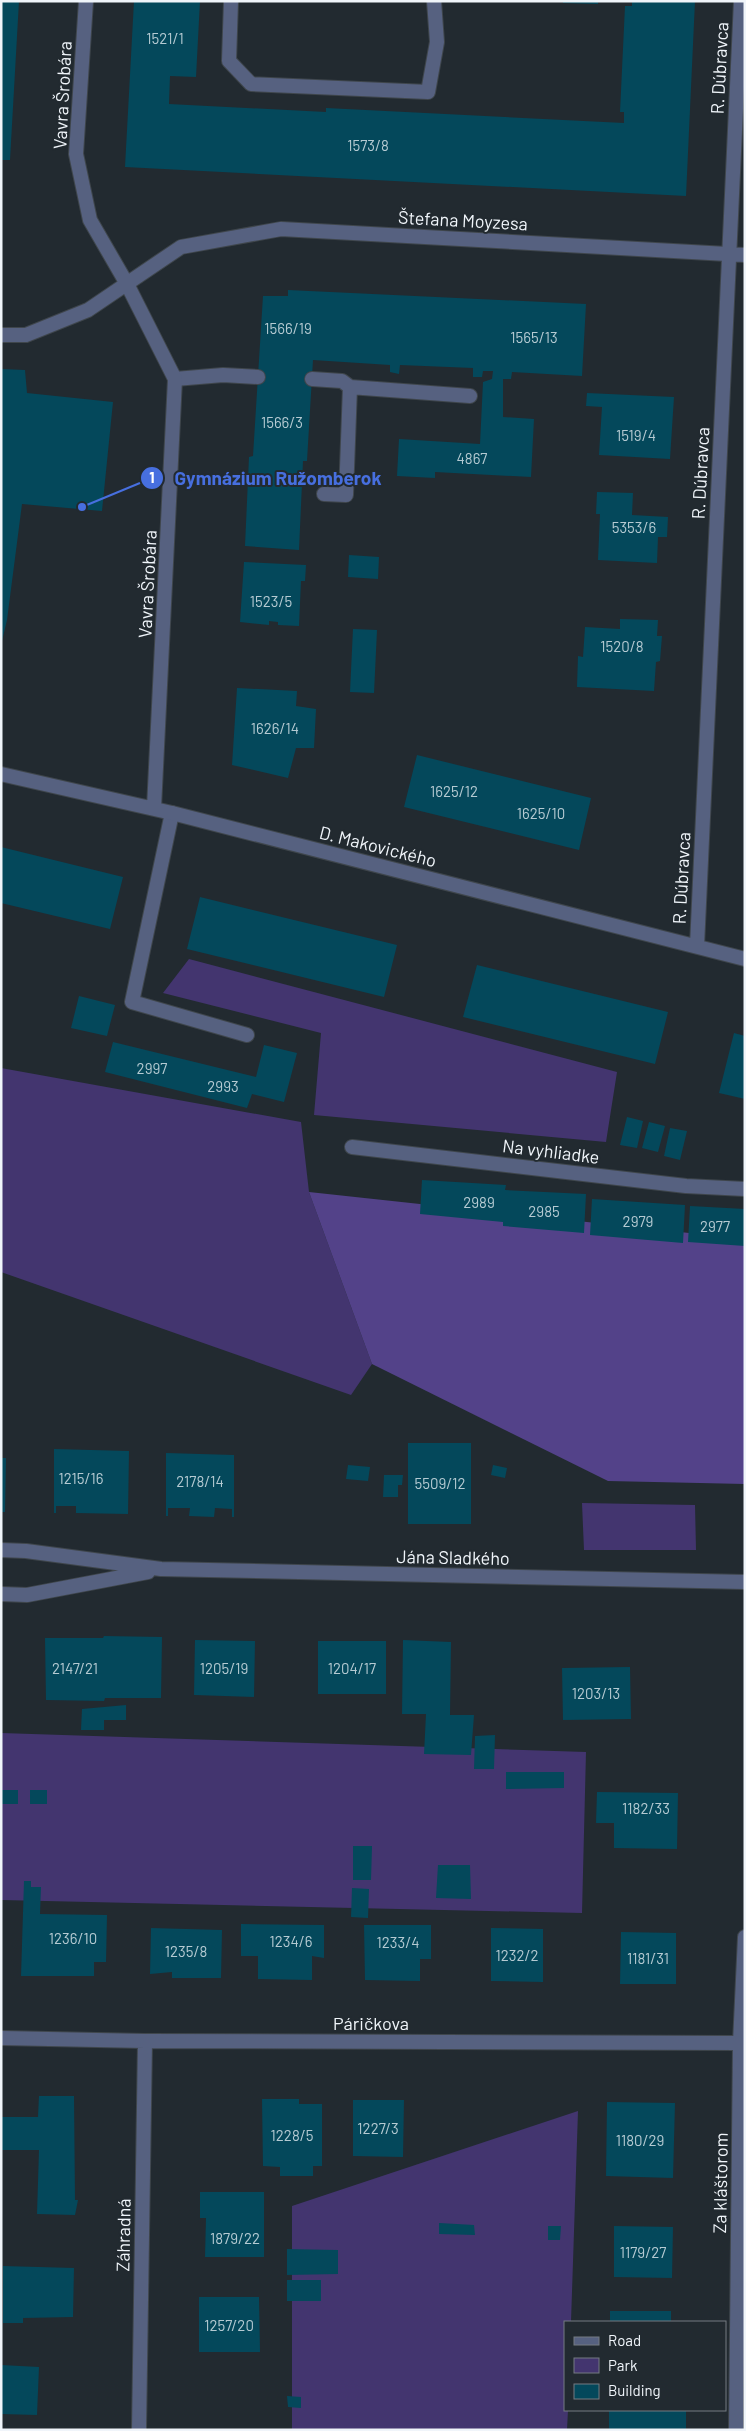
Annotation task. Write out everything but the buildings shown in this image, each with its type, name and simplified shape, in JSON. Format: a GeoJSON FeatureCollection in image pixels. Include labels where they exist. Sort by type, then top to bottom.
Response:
{"type":"FeatureCollection","features":[{"type":"Feature","properties":{"kind":"street","name":"Vavra Šrobára"},"geometry":{"type":"LineString","coordinates":[[86,1],[76,154],[90,220],[127,284],[175,378],[154,808]]}},
{"type":"Feature","properties":{"kind":"street"},"geometry":{"type":"LineString","coordinates":[[231,1],[229,61],[251,84],[428,92],[437,42],[434,1]]}},
{"type":"Feature","properties":{"kind":"street","name":"R. Dúbravca"},"geometry":{"type":"LineString","coordinates":[[697,946],[741,1]]}},
{"type":"Feature","properties":{"kind":"street","name":"Štefana Moyzesa"},"geometry":{"type":"LineString","coordinates":[[127,284],[181,247],[237,235],[281,229],[745,255]]}},
{"type":"Feature","properties":{"kind":"street"},"geometry":{"type":"LineString","coordinates":[[1,335],[26,335],[88,310],[127,284]]}},
{"type":"Feature","properties":{"kind":"street"},"geometry":{"type":"LineString","coordinates":[[175,378],[224,375],[258,377]]}},
{"type":"Feature","properties":{"kind":"street"},"geometry":{"type":"LineString","coordinates":[[312,379],[342,381],[350,387],[470,396]]}},
{"type":"Feature","properties":{"kind":"street"},"geometry":{"type":"LineString","coordinates":[[324,494],[346,495],[350,387]]}},
{"type":"Feature","properties":{"kind":"street","name":"D. Makovického"},"geometry":{"type":"LineString","coordinates":[[1,774],[154,808],[745,959]]}},
{"type":"Feature","properties":{"kind":"street"},"geometry":{"type":"LineString","coordinates":[[172,813],[132,1002],[247,1035]]}},
{"type":"Feature","properties":{"kind":"street","name":"Na vyhliadke"},"geometry":{"type":"LineString","coordinates":[[352,1147],[686,1186],[745,1189]]}},
{"type":"Feature","properties":{"kind":"street","name":"Jána Sladkého"},"geometry":{"type":"LineString","coordinates":[[1,1550],[26,1551],[161,1569],[745,1582]]}},
{"type":"Feature","properties":{"kind":"street","name":"Jána Sladkého"},"geometry":{"type":"LineString","coordinates":[[1,1594],[26,1595],[161,1569]]}},
{"type":"Feature","properties":{"kind":"street","name":"Za kláštorom"},"geometry":{"type":"LineString","coordinates":[[736,2430],[740,2043],[745,1937]]}},
{"type":"Feature","properties":{"kind":"street","name":"Páričkova"},"geometry":{"type":"LineString","coordinates":[[1,2038],[145,2041],[740,2043]]}},
{"type":"Feature","properties":{"kind":"street","name":"Záhradná"},"geometry":{"type":"LineString","coordinates":[[138,2430],[145,2041]]}},
{"type":"Feature","properties":{"kind":"green space"},"geometry":{"type":"Polygon","coordinates":[[[189,959],[617,1072],[606,1142],[314,1115],[321,1033],[163,993],[189,959]]]}},
{"type":"Feature","properties":{"kind":"green space"},"geometry":{"type":"Polygon","coordinates":[[[1,1068],[301,1122],[309,1192],[372,1364],[351,1395],[1,1272],[1,1068]]]}},
{"type":"Feature","properties":{"kind":"green space"},"geometry":{"type":"Polygon","coordinates":[[[582,1503],[695,1505],[696,1550],[584,1550],[582,1503]]]}},
{"type":"Feature","properties":{"kind":"green space"},"geometry":{"type":"Polygon","coordinates":[[[1,1733],[586,1752],[582,1913],[1,1900],[1,1733]]]}},
{"type":"Feature","properties":{"kind":"green space"},"geometry":{"type":"Polygon","coordinates":[[[578,2111],[571,2321],[564,2321],[564,2411],[568,2411],[567,2430],[292,2430],[292,2206],[578,2111]]]}},
{"type":"Feature","properties":{"kind":"shaded area"},"geometry":{"type":"Polygon","coordinates":[[[309,1192],[745,1239],[745,1484],[608,1481],[372,1364],[309,1192]]]}},
{"type":"Feature","properties":{"kind":"place","name":"Gymnázium Ružomberok"},"geometry":{"type":"Point","coordinates":[82,507]}}]}
